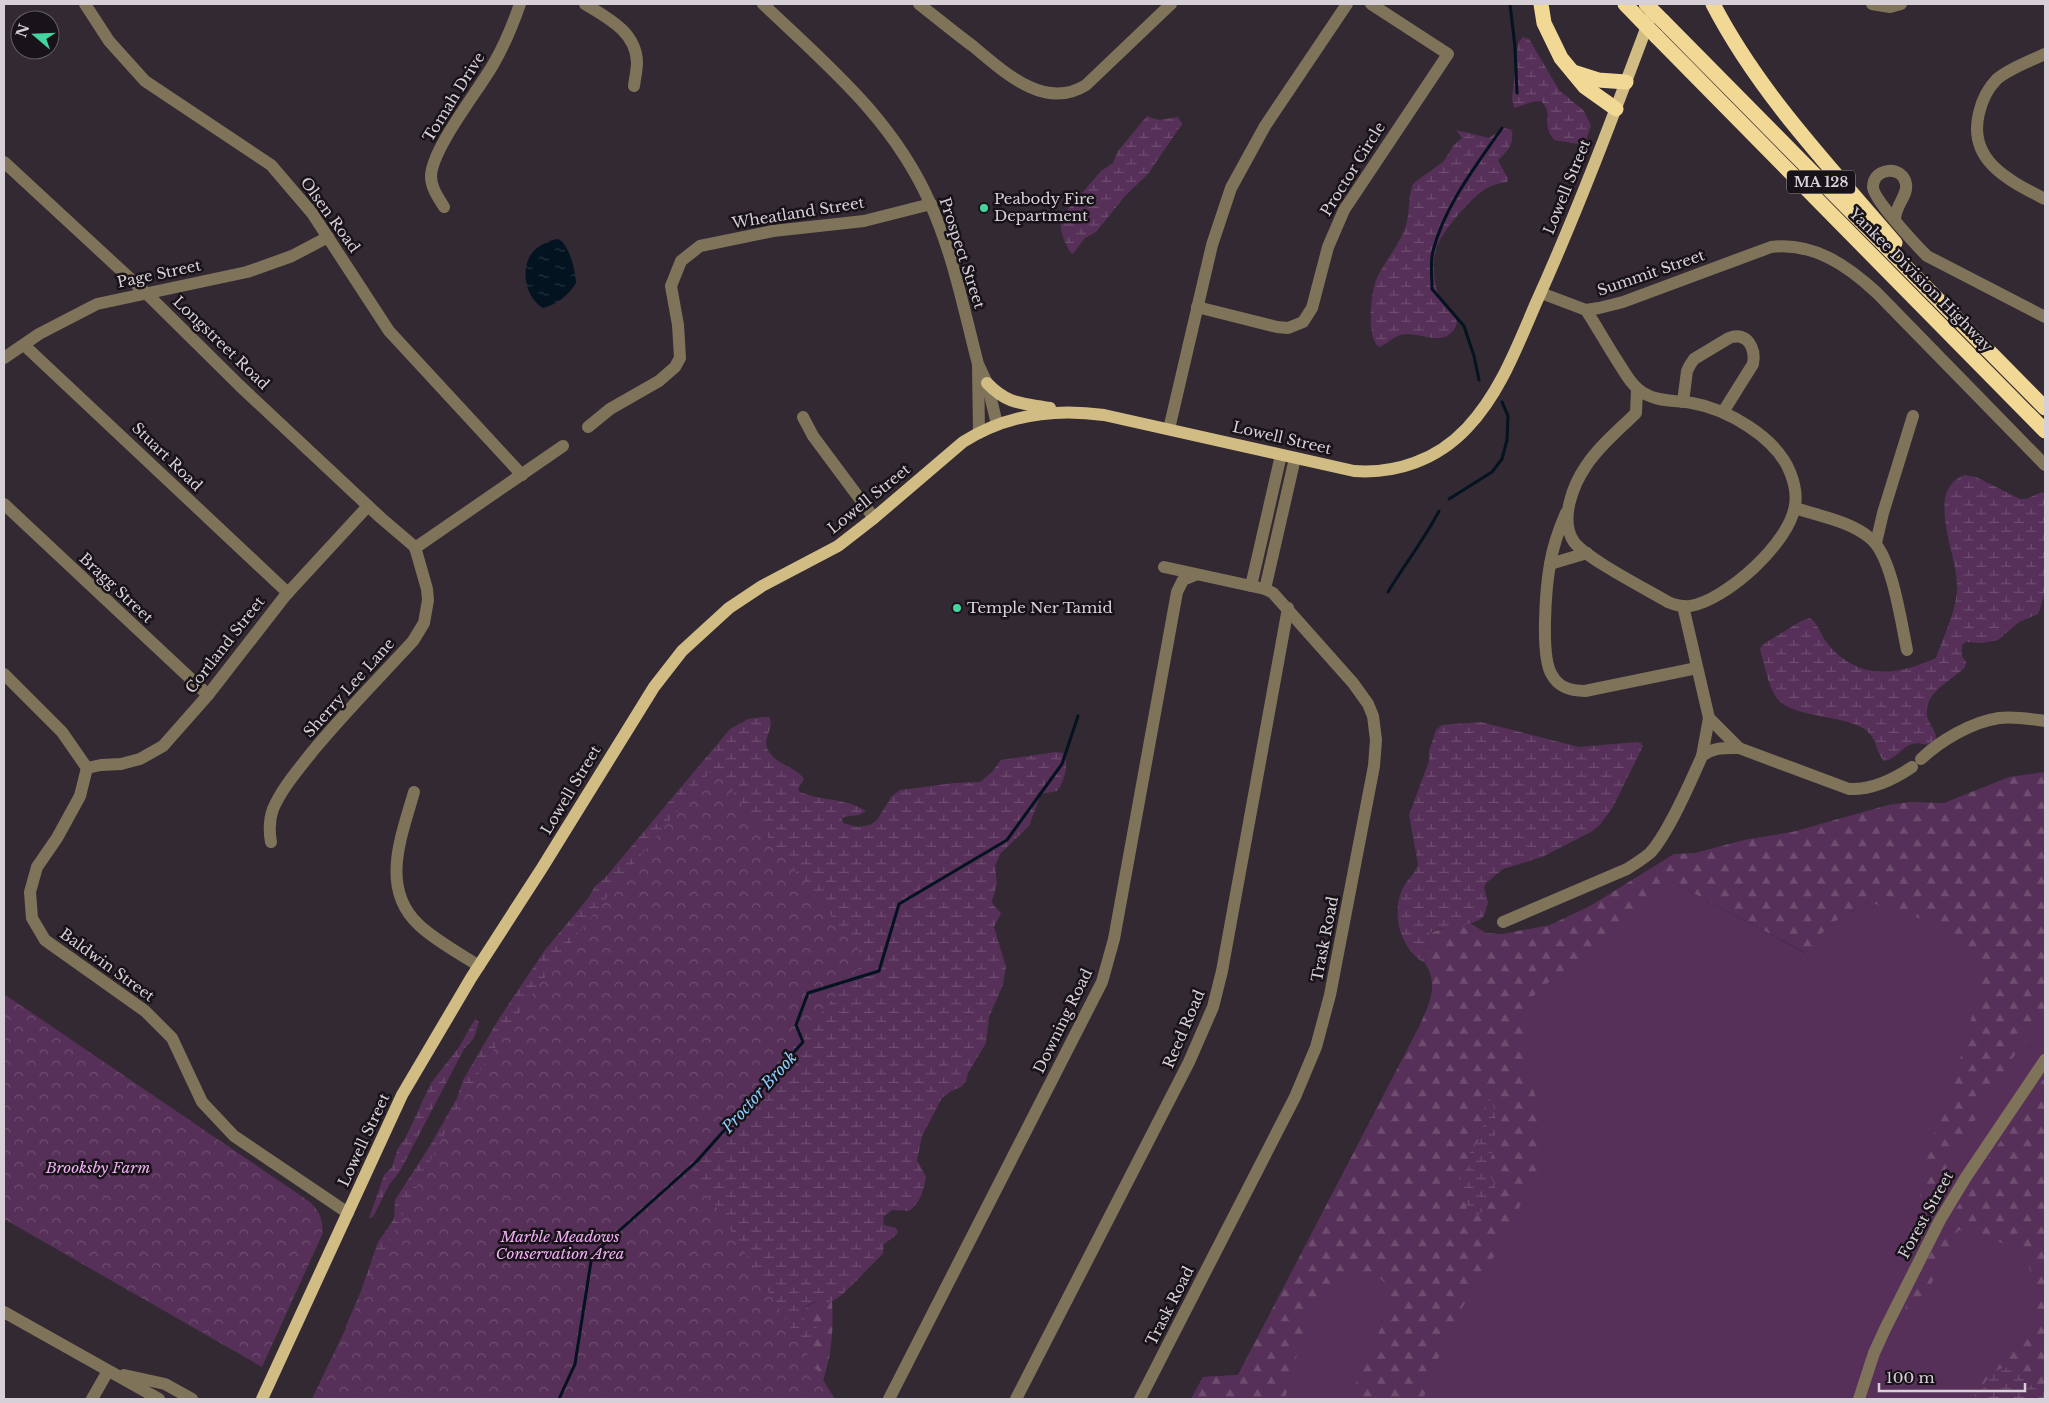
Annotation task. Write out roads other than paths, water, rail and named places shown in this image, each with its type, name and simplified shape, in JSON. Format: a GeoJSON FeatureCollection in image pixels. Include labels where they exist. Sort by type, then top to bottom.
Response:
{"type":"FeatureCollection","features":[{"type":"Feature","properties":{"kind":"highway"},"geometry":{"type":"LineString","coordinates":[[1541,4],[1544,23],[1554,47],[1584,87],[1616,109]]}},
{"type":"Feature","properties":{"kind":"highway","name":"Yankee Division Highway"},"geometry":{"type":"LineString","coordinates":[[1625,4],[2045,432]]}},
{"type":"Feature","properties":{"kind":"highway","name":"Yankee Division Highway"},"geometry":{"type":"LineString","coordinates":[[1646,4],[2045,408]]}},
{"type":"Feature","properties":{"kind":"highway"},"geometry":{"type":"LineString","coordinates":[[1712,4],[1736,45],[1769,94],[1981,342]]}},
{"type":"Feature","properties":{"kind":"highway"},"geometry":{"type":"LineString","coordinates":[[1573,72],[1598,80],[1626,82]]}},
{"type":"Feature","properties":{"kind":"main road","name":"Lowell Street"},"geometry":{"type":"LineString","coordinates":[[262,1399],[402,1095],[479,966],[641,707],[682,651],[735,604],[762,586],[838,546],[874,518],[948,454],[979,432],[997,424],[1037,414],[1064,411],[1104,415],[1354,471],[1370,472],[1404,467],[1438,452],[1466,429],[1488,403],[1507,369],[1582,196],[1655,4]]}},
{"type":"Feature","properties":{"kind":"main road"},"geometry":{"type":"LineString","coordinates":[[987,383],[1003,398],[1013,402],[1064,411]]}},
{"type":"Feature","properties":{"kind":"street","name":"Olsen Road"},"geometry":{"type":"LineString","coordinates":[[85,4],[110,41],[145,81],[271,165],[312,213],[389,331],[522,475]]}},
{"type":"Feature","properties":{"kind":"street","name":"Tomah Drive"},"geometry":{"type":"LineString","coordinates":[[444,207],[432,186],[431,176],[436,157],[494,64],[504,45],[520,4]]}},
{"type":"Feature","properties":{"kind":"street"},"geometry":{"type":"LineString","coordinates":[[586,4],[616,24],[631,41],[637,63],[634,86]]}},
{"type":"Feature","properties":{"kind":"street","name":"Prospect Street"},"geometry":{"type":"LineString","coordinates":[[763,4],[851,88],[880,120],[906,158],[931,204],[949,255],[978,364],[987,383],[997,424]]}},
{"type":"Feature","properties":{"kind":"street"},"geometry":{"type":"LineString","coordinates":[[919,4],[1018,82],[1042,91],[1055,93],[1078,90],[1086,84],[1171,4]]}},
{"type":"Feature","properties":{"kind":"street"},"geometry":{"type":"LineString","coordinates":[[1169,429],[1217,227],[1240,170],[1265,126],[1347,4]]}},
{"type":"Feature","properties":{"kind":"street","name":"Proctor Circle"},"geometry":{"type":"LineString","coordinates":[[1197,308],[1277,327],[1296,326],[1308,316],[1328,247],[1344,210],[1448,54],[1371,4]]}},
{"type":"Feature","properties":{"kind":"street"},"geometry":{"type":"LineString","coordinates":[[1872,4],[1890,7],[1902,4]]}},
{"type":"Feature","properties":{"kind":"street"},"geometry":{"type":"LineString","coordinates":[[2045,54],[1998,78],[1988,89],[1977,120],[1980,144],[1990,164],[2009,180],[2045,199]]}},
{"type":"Feature","properties":{"kind":"street","name":"Longstreet Road"},"geometry":{"type":"LineString","coordinates":[[4,164],[146,294],[368,506],[415,548]]}},
{"type":"Feature","properties":{"kind":"street","name":"Wheatland Street"},"geometry":{"type":"LineString","coordinates":[[588,427],[610,409],[659,380],[675,368],[680,358],[678,325],[671,286],[681,261],[700,246],[773,231],[864,221],[931,204]]}},
{"type":"Feature","properties":{"kind":"street"},"geometry":{"type":"LineString","coordinates":[[1895,220],[1927,256],[2045,317]]}},
{"type":"Feature","properties":{"kind":"street","name":"Page Street"},"geometry":{"type":"LineString","coordinates":[[4,358],[39,334],[97,304],[247,272],[292,256],[328,237]]}},
{"type":"Feature","properties":{"kind":"street","name":"Summit Street"},"geometry":{"type":"LineString","coordinates":[[1541,293],[1586,310],[1623,302],[1770,247],[1793,246],[1806,249],[1836,261],[1850,270],[1877,293],[2045,465]]}},
{"type":"Feature","properties":{"kind":"street"},"geometry":{"type":"LineString","coordinates":[[1569,504],[1567,518],[1570,533],[1574,541],[1587,554],[1668,602],[1683,606],[1707,600],[1728,588],[1751,570],[1777,542],[1795,508],[1796,495],[1790,470],[1778,453],[1748,427],[1712,407],[1662,400],[1649,396],[1637,389],[1586,310]]}},
{"type":"Feature","properties":{"kind":"street"},"geometry":{"type":"LineString","coordinates":[[1683,402],[1687,371],[1694,359],[1729,338],[1741,336],[1750,344],[1754,357],[1753,364],[1723,412]]}},
{"type":"Feature","properties":{"kind":"street","name":"Stuart Road"},"geometry":{"type":"LineString","coordinates":[[24,345],[288,593]]}},
{"type":"Feature","properties":{"kind":"street","name":"Prospect Street"},"geometry":{"type":"LineString","coordinates":[[978,364],[979,432]]}},
{"type":"Feature","properties":{"kind":"street"},"geometry":{"type":"LineString","coordinates":[[1636,413],[1637,389]]}},
{"type":"Feature","properties":{"kind":"street"},"geometry":{"type":"LineString","coordinates":[[1662,400],[1636,413],[1586,466],[1569,504],[1554,545],[1550,564],[1546,660],[1552,677],[1558,683],[1567,689],[1585,691],[1697,668]]}},
{"type":"Feature","properties":{"kind":"street"},"geometry":{"type":"LineString","coordinates":[[1876,543],[1883,513],[1913,416]]}},
{"type":"Feature","properties":{"kind":"street"},"geometry":{"type":"LineString","coordinates":[[803,417],[813,436],[874,518]]}},
{"type":"Feature","properties":{"kind":"street"},"geometry":{"type":"LineString","coordinates":[[415,548],[563,446]]}},
{"type":"Feature","properties":{"kind":"street"},"geometry":{"type":"LineString","coordinates":[[1251,586],[1281,455]]}},
{"type":"Feature","properties":{"kind":"street"},"geometry":{"type":"LineString","coordinates":[[1265,589],[1295,458]]}},
{"type":"Feature","properties":{"kind":"street","name":"Bragg Street"},"geometry":{"type":"LineString","coordinates":[[4,504],[208,695]]}},
{"type":"Feature","properties":{"kind":"street","name":"Cortland Street"},"geometry":{"type":"LineString","coordinates":[[87,768],[121,764],[140,759],[163,746],[208,695],[288,593],[368,506]]}},
{"type":"Feature","properties":{"kind":"street"},"geometry":{"type":"LineString","coordinates":[[1795,508],[1858,531],[1876,543],[1887,564],[1907,650]]}},
{"type":"Feature","properties":{"kind":"street"},"geometry":{"type":"LineString","coordinates":[[1858,531],[1883,513]]}},
{"type":"Feature","properties":{"kind":"street","name":"Sherry Lee Lane"},"geometry":{"type":"LineString","coordinates":[[270,842],[268,831],[270,820],[273,809],[284,788],[348,709],[413,641],[424,623],[428,600],[415,548]]}},
{"type":"Feature","properties":{"kind":"street"},"geometry":{"type":"LineString","coordinates":[[1550,564],[1587,554]]}},
{"type":"Feature","properties":{"kind":"street","name":"Trask Road"},"geometry":{"type":"LineString","coordinates":[[1140,1399],[1302,1082],[1319,1038],[1336,968],[1374,766],[1376,740],[1373,716],[1361,693],[1273,593],[1265,589],[1164,567]]}},
{"type":"Feature","properties":{"kind":"street","name":"Downing Road"},"geometry":{"type":"LineString","coordinates":[[889,1399],[1102,982],[1114,939],[1177,592],[1183,580],[1195,575]]}},
{"type":"Feature","properties":{"kind":"street"},"geometry":{"type":"LineString","coordinates":[[1503,922],[1627,869],[1650,852],[1664,832],[1702,756],[1709,718],[1683,606]]}},
{"type":"Feature","properties":{"kind":"street","name":"Reed Road"},"geometry":{"type":"LineString","coordinates":[[1016,1399],[1190,1062],[1213,1007],[1227,950],[1288,608]]}},
{"type":"Feature","properties":{"kind":"street"},"geometry":{"type":"LineString","coordinates":[[4,674],[62,732],[87,768]]}},
{"type":"Feature","properties":{"kind":"street"},"geometry":{"type":"LineString","coordinates":[[1702,756],[1715,748],[1739,748],[1849,789],[1862,788],[1883,783],[1917,763],[1954,735],[1988,720],[2012,717],[2045,721]]}},
{"type":"Feature","properties":{"kind":"street"},"geometry":{"type":"LineString","coordinates":[[1709,718],[1739,748]]}},
{"type":"Feature","properties":{"kind":"street","name":"Baldwin Street"},"geometry":{"type":"LineString","coordinates":[[87,768],[80,796],[57,838],[37,867],[30,892],[32,918],[45,940],[145,1011],[172,1038],[202,1102],[234,1136],[348,1213]]}},
{"type":"Feature","properties":{"kind":"street"},"geometry":{"type":"LineString","coordinates":[[414,792],[397,859],[398,892],[409,913],[418,924],[479,966]]}},
{"type":"Feature","properties":{"kind":"street","name":"Forest Street"},"geometry":{"type":"LineString","coordinates":[[1859,1399],[1874,1352],[1940,1220],[2045,1060]]}},
{"type":"Feature","properties":{"kind":"street"},"geometry":{"type":"LineString","coordinates":[[4,1312],[159,1399]]}},
{"type":"Feature","properties":{"kind":"street"},"geometry":{"type":"LineString","coordinates":[[92,1399],[108,1371]]}},
{"type":"Feature","properties":{"kind":"street"},"geometry":{"type":"LineString","coordinates":[[108,1371],[164,1384],[192,1399]]}},
{"type":"Feature","properties":{"kind":"water"},"geometry":{"type":"Polygon","coordinates":[[[558,239],[569,252],[576,283],[562,299],[553,305],[543,308],[537,304],[529,292],[526,278],[527,264],[531,254],[537,248],[558,239]]]}},
{"type":"Feature","properties":{"kind":"waterway","name":"Proctor Brook"},"geometry":{"type":"LineString","coordinates":[[1510,4],[1515,47],[1517,93]]}},
{"type":"Feature","properties":{"kind":"waterway","name":"Proctor Brook"},"geometry":{"type":"LineString","coordinates":[[1479,380],[1474,356],[1464,326],[1432,289],[1432,260],[1438,234],[1453,202],[1502,128]]}},
{"type":"Feature","properties":{"kind":"waterway","name":"Proctor Brook"},"geometry":{"type":"LineString","coordinates":[[1449,499],[1492,472],[1502,459],[1507,440],[1508,416],[1502,402]]}},
{"type":"Feature","properties":{"kind":"waterway","name":"Proctor Brook"},"geometry":{"type":"LineString","coordinates":[[1388,592],[1439,511]]}},
{"type":"Feature","properties":{"kind":"waterway","name":"Proctor Brook"},"geometry":{"type":"LineString","coordinates":[[559,1399],[575,1364],[592,1255],[696,1162],[803,1042],[796,1025],[808,993],[879,971],[899,904],[1007,840],[1062,764],[1078,716]]}},
{"type":"Feature","properties":{"kind":"place","name":"Peabody Fire Department"},"geometry":{"type":"Point","coordinates":[984,208]}},
{"type":"Feature","properties":{"kind":"place","name":"Temple Ner Tamid"},"geometry":{"type":"Point","coordinates":[957,608]}},
{"type":"Feature","properties":{"kind":"park label","name":"Brooksby Farm"},"geometry":{"type":"Point","coordinates":[98,1168]}},
{"type":"Feature","properties":{"kind":"park label","name":"Marble Meadows Conservation Area"},"geometry":{"type":"Point","coordinates":[560,1246]}}]}
